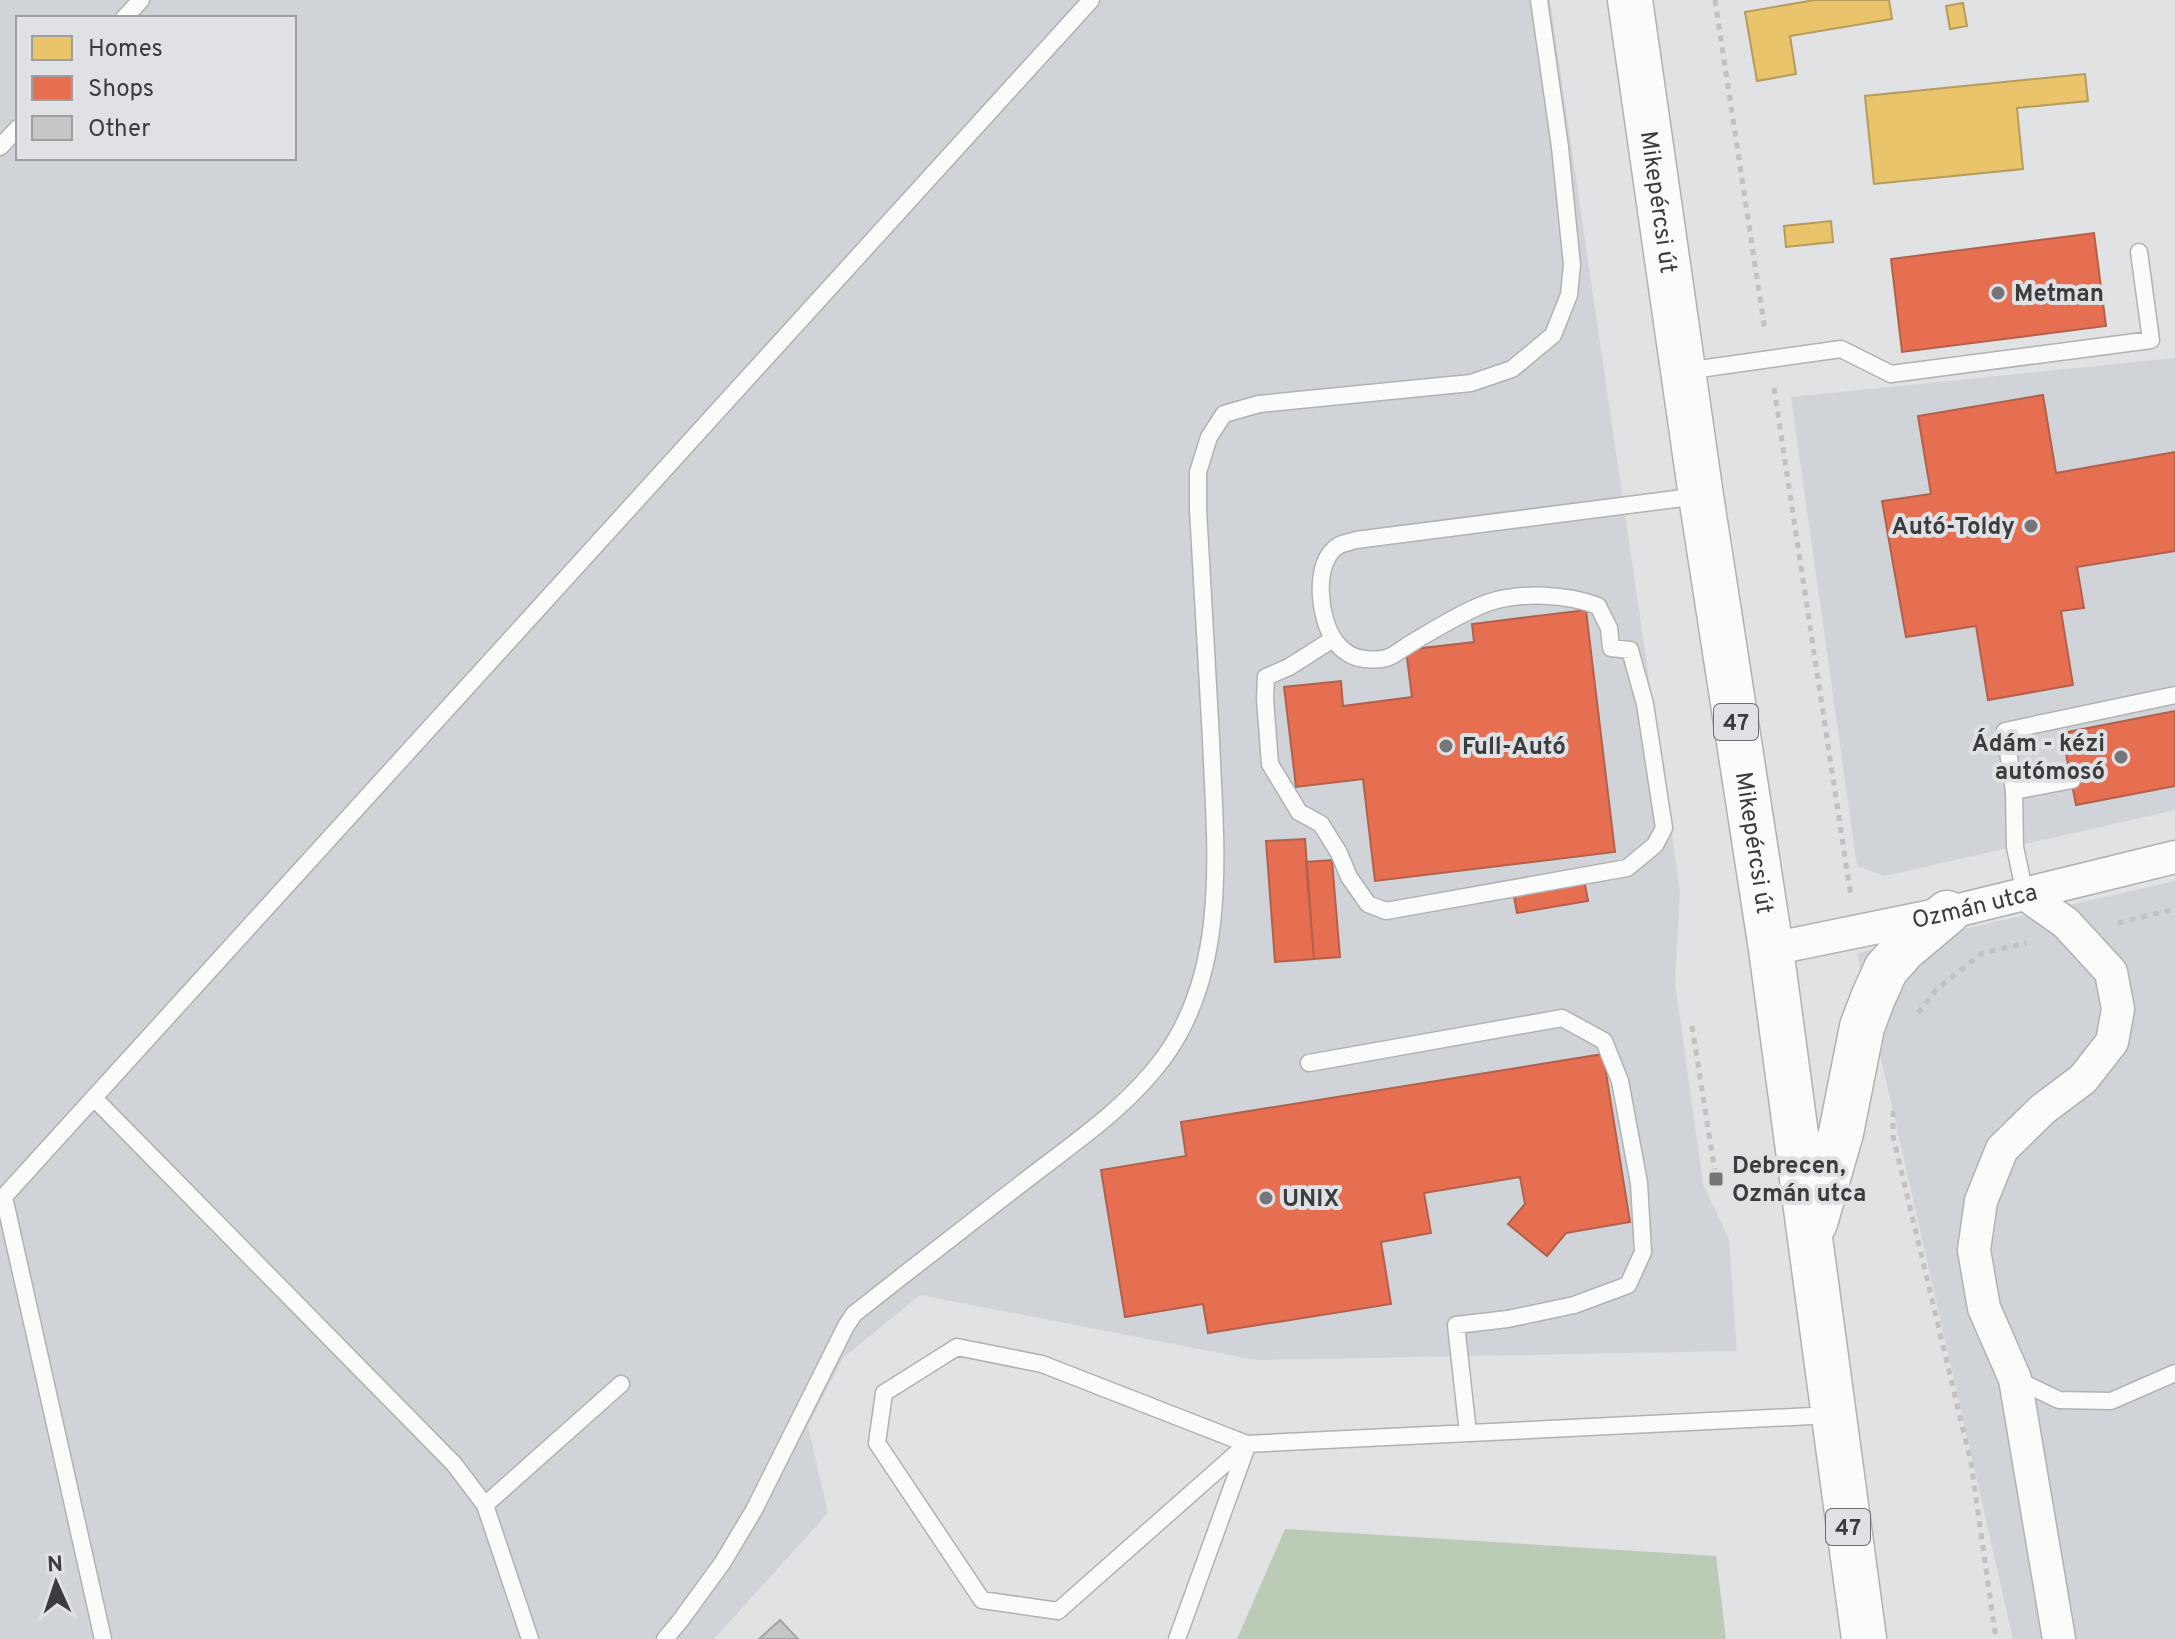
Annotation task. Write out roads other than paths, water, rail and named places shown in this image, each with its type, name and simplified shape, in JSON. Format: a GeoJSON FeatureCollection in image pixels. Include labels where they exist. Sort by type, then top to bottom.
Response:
{"type":"FeatureCollection","features":[{"type":"Feature","properties":{"kind":"main road","name":"Mikepércsi út"},"geometry":{"type":"LineString","coordinates":[[1630,0],[1701,496],[1771,949],[1864,1639]]}},
{"type":"Feature","properties":{"kind":"main road"},"geometry":{"type":"LineString","coordinates":[[1810,1241],[1841,1133],[1862,1027],[1873,998],[1886,969],[1904,949],[1947,913]]}},
{"type":"Feature","properties":{"kind":"street","name":"Ozmán utca"},"geometry":{"type":"LineString","coordinates":[[1771,949],[1947,913],[2175,857]]}},
{"type":"Feature","properties":{"kind":"street"},"geometry":{"type":"LineString","coordinates":[[2025,894],[2066,923],[2111,972],[2118,1009],[2112,1042],[2083,1079],[2043,1109],[2002,1149],[1981,1201],[1974,1250],[1984,1308],[2015,1379],[2059,1639]]}},
{"type":"Feature","properties":{"kind":"lane"},"geometry":{"type":"LineString","coordinates":[[126,16],[141,0]]}},
{"type":"Feature","properties":{"kind":"lane"},"geometry":{"type":"LineString","coordinates":[[103,1639],[2,1199],[1091,0]]}},
{"type":"Feature","properties":{"kind":"lane"},"geometry":{"type":"LineString","coordinates":[[665,1639],[723,1562],[754,1510],[854,1314],[1118,1109],[1165,1055],[1191,1008],[1202,978],[1211,936],[1215,884],[1198,472],[1209,437],[1224,414],[1259,404],[1471,383],[1512,369],[1553,335],[1569,295],[1572,265],[1560,147],[1539,0]]}},
{"type":"Feature","properties":{"kind":"lane"},"geometry":{"type":"LineString","coordinates":[[0,147],[16,130]]}},
{"type":"Feature","properties":{"kind":"lane"},"geometry":{"type":"LineString","coordinates":[[1683,371],[1841,349],[1891,374],[2151,340],[2139,252]]}},
{"type":"Feature","properties":{"kind":"lane"},"geometry":{"type":"LineString","coordinates":[[1333,639],[1289,667],[1266,677],[1270,764],[1299,812],[1321,824],[1349,877],[1368,904],[1386,911],[1627,868],[1655,845],[1664,828],[1639,679],[1630,650],[1611,648],[1609,628],[1598,606],[1578,598],[1558,596],[1489,602],[1411,643],[1390,659],[1364,659],[1345,652],[1333,639],[1323,612],[1320,581],[1326,561],[1337,546],[1356,540],[1701,496]]}},
{"type":"Feature","properties":{"kind":"lane"},"geometry":{"type":"LineString","coordinates":[[2025,894],[2015,847],[2014,791],[2005,731],[2175,695]]}},
{"type":"Feature","properties":{"kind":"lane"},"geometry":{"type":"LineString","coordinates":[[2014,791],[2072,780]]}},
{"type":"Feature","properties":{"kind":"lane"},"geometry":{"type":"LineString","coordinates":[[1309,1063],[1562,1018],[1604,1041],[1620,1081],[1639,1183],[1643,1252],[1628,1285],[1574,1305],[1508,1319],[1456,1325],[1468,1433]]}},
{"type":"Feature","properties":{"kind":"lane"},"geometry":{"type":"LineString","coordinates":[[94,1098],[454,1464],[485,1505],[530,1639]]}},
{"type":"Feature","properties":{"kind":"lane"},"geometry":{"type":"LineString","coordinates":[[1247,1444],[1058,1611],[982,1600],[877,1443],[884,1393],[957,1347],[1042,1364],[1247,1444],[1833,1415]]}},
{"type":"Feature","properties":{"kind":"lane"},"geometry":{"type":"LineString","coordinates":[[2015,1379],[2059,1400],[2111,1401],[2175,1373]]}},
{"type":"Feature","properties":{"kind":"lane"},"geometry":{"type":"LineString","coordinates":[[485,1505],[621,1384]]}},
{"type":"Feature","properties":{"kind":"lane"},"geometry":{"type":"LineString","coordinates":[[1177,1639],[1247,1444]]}},
{"type":"Feature","properties":{"kind":"place","name":"Metman"},"geometry":{"type":"Point","coordinates":[1998,293]}},
{"type":"Feature","properties":{"kind":"place","name":"Autó-Toldy"},"geometry":{"type":"Point","coordinates":[2031,526]}},
{"type":"Feature","properties":{"kind":"place","name":"Full-Autó"},"geometry":{"type":"Point","coordinates":[1446,746]}},
{"type":"Feature","properties":{"kind":"place","name":"Ádám - kézi autómosó"},"geometry":{"type":"Point","coordinates":[2121,757]}},
{"type":"Feature","properties":{"kind":"place","name":"Debrecen, Ozmán utca"},"geometry":{"type":"Point","coordinates":[1716,1179]}},
{"type":"Feature","properties":{"kind":"place","name":"UNIX"},"geometry":{"type":"Point","coordinates":[1266,1198]}}]}
